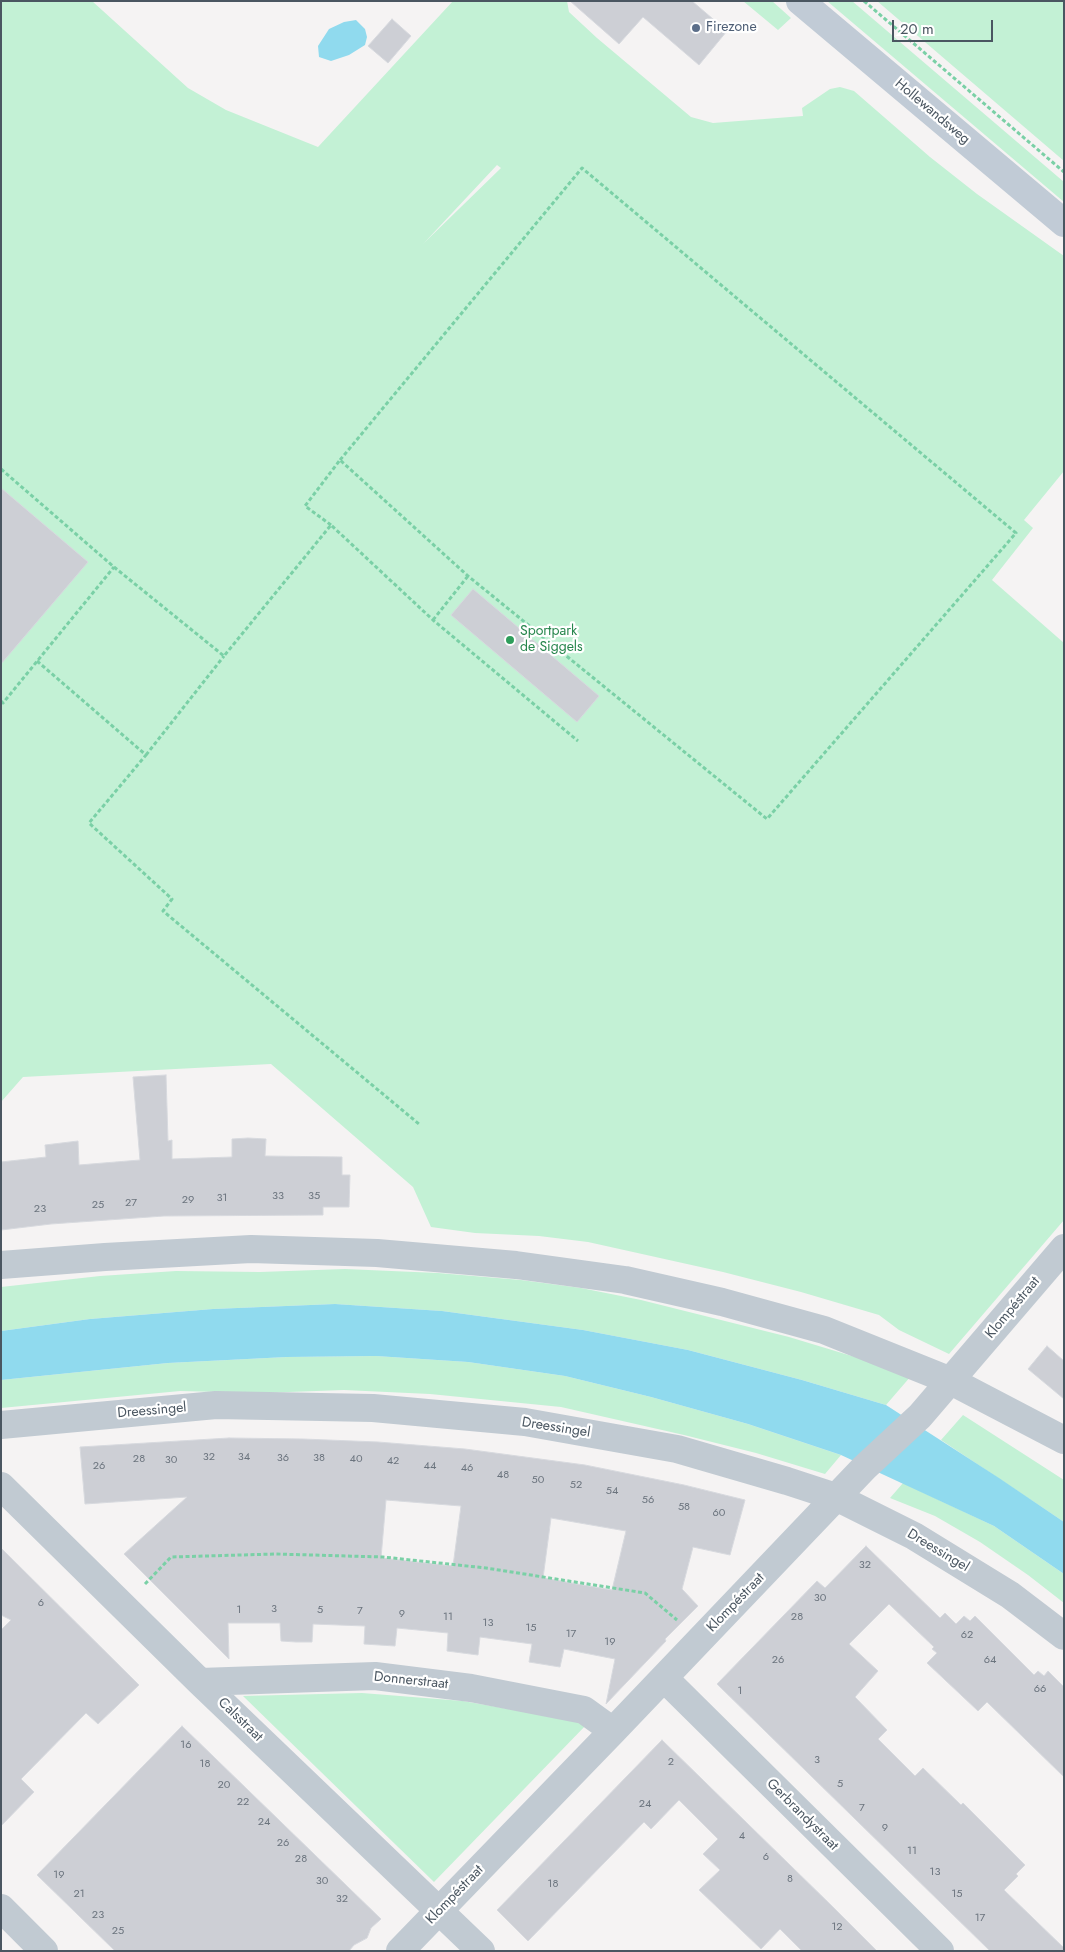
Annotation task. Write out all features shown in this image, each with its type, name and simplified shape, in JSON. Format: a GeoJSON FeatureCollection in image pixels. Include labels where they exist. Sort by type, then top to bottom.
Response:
{"type":"FeatureCollection","features":[{"type":"Feature","properties":{"kind":"main road","name":"Hollewandsweg"},"geometry":{"type":"LineString","coordinates":[[800,1],[1064,223]]}},
{"type":"Feature","properties":{"kind":"street","name":"Klompéstraat"},"geometry":{"type":"LineString","coordinates":[[400,1951],[613,1732],[864,1468],[920,1416],[1064,1248]]}},
{"type":"Feature","properties":{"kind":"street"},"geometry":{"type":"LineString","coordinates":[[1,1265],[251,1249],[377,1252],[516,1265],[625,1280],[722,1302],[824,1330],[951,1381],[1064,1440]]}},
{"type":"Feature","properties":{"kind":"street","name":"Dreessingel"},"geometry":{"type":"LineString","coordinates":[[1,1425],[216,1405],[373,1408],[525,1422],[676,1449],[836,1497],[922,1541],[1010,1595],[1064,1636]]}},
{"type":"Feature","properties":{"kind":"street","name":"Calsstraat"},"geometry":{"type":"LineString","coordinates":[[1,1486],[200,1682],[481,1951]]}},
{"type":"Feature","properties":{"kind":"street","name":"Donnerstraat"},"geometry":{"type":"LineString","coordinates":[[200,1682],[375,1676],[471,1688],[584,1710],[613,1732]]}},
{"type":"Feature","properties":{"kind":"street","name":"Gerbrandystraat"},"geometry":{"type":"LineString","coordinates":[[664,1678],[940,1951]]}},
{"type":"Feature","properties":{"kind":"street"},"geometry":{"type":"LineString","coordinates":[[1,1908],[44,1951]]}},
{"type":"Feature","properties":{"kind":"path"},"geometry":{"type":"LineString","coordinates":[[864,1],[1064,172]]}},
{"type":"Feature","properties":{"kind":"path"},"geometry":{"type":"LineString","coordinates":[[340,460],[468,576],[767,819],[1016,533],[582,168],[340,460],[305,506],[330,525],[433,620],[578,741]]}},
{"type":"Feature","properties":{"kind":"path"},"geometry":{"type":"LineString","coordinates":[[1,469],[114,567],[224,656]]}},
{"type":"Feature","properties":{"kind":"path"},"geometry":{"type":"LineString","coordinates":[[330,525],[146,756],[89,823],[172,899],[163,911],[419,1124]]}},
{"type":"Feature","properties":{"kind":"path"},"geometry":{"type":"LineString","coordinates":[[2,703],[114,567]]}},
{"type":"Feature","properties":{"kind":"path"},"geometry":{"type":"LineString","coordinates":[[433,620],[468,576]]}},
{"type":"Feature","properties":{"kind":"path"},"geometry":{"type":"LineString","coordinates":[[37,661],[146,756]]}},
{"type":"Feature","properties":{"kind":"path"},"geometry":{"type":"LineString","coordinates":[[124,1606],[171,1557],[276,1554],[383,1557],[486,1568],[644,1593],[700,1640]]}},
{"type":"Feature","properties":{"kind":"green space","name":"Sportpark de Siggels"},"geometry":{"type":"Polygon","coordinates":[[[1,1],[92,1],[188,88],[226,110],[318,147],[453,1],[567,1],[569,12],[691,117],[713,123],[803,116],[802,108],[830,89],[840,87],[854,91],[930,157],[977,194],[1064,256],[1064,471],[1024,520],[1033,528],[992,580],[1064,643],[1064,1220],[949,1354],[899,1330],[879,1315],[723,1272],[588,1242],[539,1236],[475,1233],[431,1227],[413,1187],[271,1064],[23,1077],[1,1102],[1,1]],[[497,165],[423,244],[501,168],[497,165]]]}},
{"type":"Feature","properties":{"kind":"green space"},"geometry":{"type":"Polygon","coordinates":[[[743,1],[772,1],[791,18],[778,30],[743,1]]]}},
{"type":"Feature","properties":{"kind":"green space"},"geometry":{"type":"Polygon","coordinates":[[[827,1],[852,1],[1064,182],[1064,202],[827,1]]]}},
{"type":"Feature","properties":{"kind":"green space"},"geometry":{"type":"Polygon","coordinates":[[[877,1],[1064,1],[1064,161],[877,1]]]}},
{"type":"Feature","properties":{"kind":"green space"},"geometry":{"type":"Polygon","coordinates":[[[345,1269],[438,1273],[521,1280],[581,1288],[641,1300],[789,1337],[911,1376],[886,1405],[802,1380],[688,1350],[583,1330],[442,1311],[335,1304],[213,1309],[90,1319],[1,1331],[1,1287],[100,1276],[176,1271],[260,1272],[345,1269]]]}},
{"type":"Feature","properties":{"kind":"green space"},"geometry":{"type":"Polygon","coordinates":[[[376,1356],[468,1362],[565,1376],[651,1397],[748,1424],[841,1455],[825,1474],[756,1453],[561,1407],[430,1394],[344,1390],[261,1393],[180,1391],[1,1408],[1,1380],[168,1363],[287,1357],[376,1356]]]}},
{"type":"Feature","properties":{"kind":"green space"},"geometry":{"type":"Polygon","coordinates":[[[963,1415],[1064,1480],[1064,1522],[941,1440],[963,1415]]]}},
{"type":"Feature","properties":{"kind":"green space"},"geometry":{"type":"Polygon","coordinates":[[[903,1483],[994,1526],[1064,1574],[1064,1603],[1028,1575],[980,1542],[935,1516],[890,1498],[903,1483]]]}},
{"type":"Feature","properties":{"kind":"green space"},"geometry":{"type":"Polygon","coordinates":[[[362,1693],[463,1701],[588,1723],[434,1882],[243,1696],[362,1693]]]}},
{"type":"Feature","properties":{"kind":"water"},"geometry":{"type":"Polygon","coordinates":[[[356,20],[365,29],[367,37],[365,45],[349,55],[331,61],[319,57],[318,46],[329,29],[344,22],[356,20]]]}},
{"type":"Feature","properties":{"kind":"water"},"geometry":{"type":"Polygon","coordinates":[[[335,1304],[442,1311],[583,1330],[688,1350],[802,1380],[886,1405],[1064,1522],[1064,1574],[994,1526],[841,1455],[748,1424],[651,1397],[565,1376],[468,1362],[376,1356],[287,1357],[168,1363],[1,1380],[1,1331],[90,1319],[213,1309],[335,1304]]]}},
{"type":"Feature","properties":{"kind":"building"},"geometry":{"type":"Polygon","coordinates":[[[570,1],[692,1],[727,31],[699,65],[643,17],[619,44],[570,1]]]}},
{"type":"Feature","properties":{"kind":"building"},"geometry":{"type":"Polygon","coordinates":[[[392,19],[411,36],[388,63],[368,46],[392,19]]]}},
{"type":"Feature","properties":{"kind":"building"},"geometry":{"type":"Polygon","coordinates":[[[1,488],[88,562],[1,664],[1,488]]]}},
{"type":"Feature","properties":{"kind":"building"},"geometry":{"type":"Polygon","coordinates":[[[473,589],[599,696],[577,722],[451,615],[473,589]]]}},
{"type":"Feature","properties":{"kind":"building"},"geometry":{"type":"Polygon","coordinates":[[[166,1075],[168,1141],[172,1140],[172,1159],[232,1157],[232,1139],[248,1138],[266,1139],[265,1156],[342,1157],[342,1175],[350,1175],[349,1207],[323,1207],[323,1215],[164,1216],[51,1224],[1,1230],[1,1162],[46,1157],[45,1145],[78,1141],[79,1165],[140,1160],[133,1077],[166,1075]]]}},
{"type":"Feature","properties":{"kind":"building"},"geometry":{"type":"Polygon","coordinates":[[[1047,1346],[1064,1361],[1064,1399],[1028,1369],[1047,1346]]]}},
{"type":"Feature","properties":{"kind":"building"},"geometry":{"type":"Polygon","coordinates":[[[229,1438],[378,1442],[465,1449],[585,1465],[684,1485],[745,1500],[730,1555],[693,1547],[682,1589],[698,1606],[606,1704],[615,1659],[564,1649],[560,1667],[529,1662],[532,1644],[480,1637],[478,1655],[447,1651],[448,1633],[397,1628],[395,1646],[364,1644],[365,1626],[313,1624],[312,1642],[296,1642],[281,1641],[280,1623],[228,1623],[229,1659],[124,1554],[187,1497],[85,1504],[80,1447],[229,1438]],[[386,1500],[381,1558],[453,1566],[461,1506],[386,1500]],[[551,1518],[543,1578],[612,1590],[626,1531],[551,1518]]]}},
{"type":"Feature","properties":{"kind":"building"},"geometry":{"type":"Polygon","coordinates":[[[866,1546],[940,1618],[945,1613],[956,1624],[964,1616],[970,1621],[975,1616],[1034,1675],[1038,1671],[1044,1676],[1048,1671],[1064,1687],[1064,1777],[987,1702],[978,1711],[927,1663],[937,1653],[932,1649],[934,1647],[889,1604],[849,1644],[878,1671],[855,1697],[887,1730],[878,1739],[915,1776],[923,1768],[961,1805],[963,1803],[1025,1865],[1016,1874],[1018,1876],[1004,1890],[1064,1948],[1064,1951],[990,1951],[717,1684],[817,1581],[825,1588],[866,1546]]]}},
{"type":"Feature","properties":{"kind":"building"},"geometry":{"type":"Polygon","coordinates":[[[1,1548],[139,1685],[98,1724],[86,1713],[21,1779],[34,1792],[1,1826],[1,1630],[11,1620],[1,1615],[1,1548]]]}},
{"type":"Feature","properties":{"kind":"building"},"geometry":{"type":"Polygon","coordinates":[[[182,1726],[381,1919],[371,1928],[367,1938],[354,1945],[349,1951],[115,1951],[37,1875],[182,1726]]]}},
{"type":"Feature","properties":{"kind":"building"},"geometry":{"type":"Polygon","coordinates":[[[662,1740],[877,1951],[802,1951],[780,1929],[761,1949],[699,1890],[720,1870],[703,1854],[718,1839],[679,1800],[651,1829],[644,1822],[528,1941],[497,1910],[662,1740]]]}},
{"type":"Feature","properties":{"kind":"place","name":"Firezone"},"geometry":{"type":"Point","coordinates":[696,28]}},
{"type":"Feature","properties":{"kind":"place","name":"Sportpark de Siggels"},"geometry":{"type":"Point","coordinates":[510,640]}}]}
